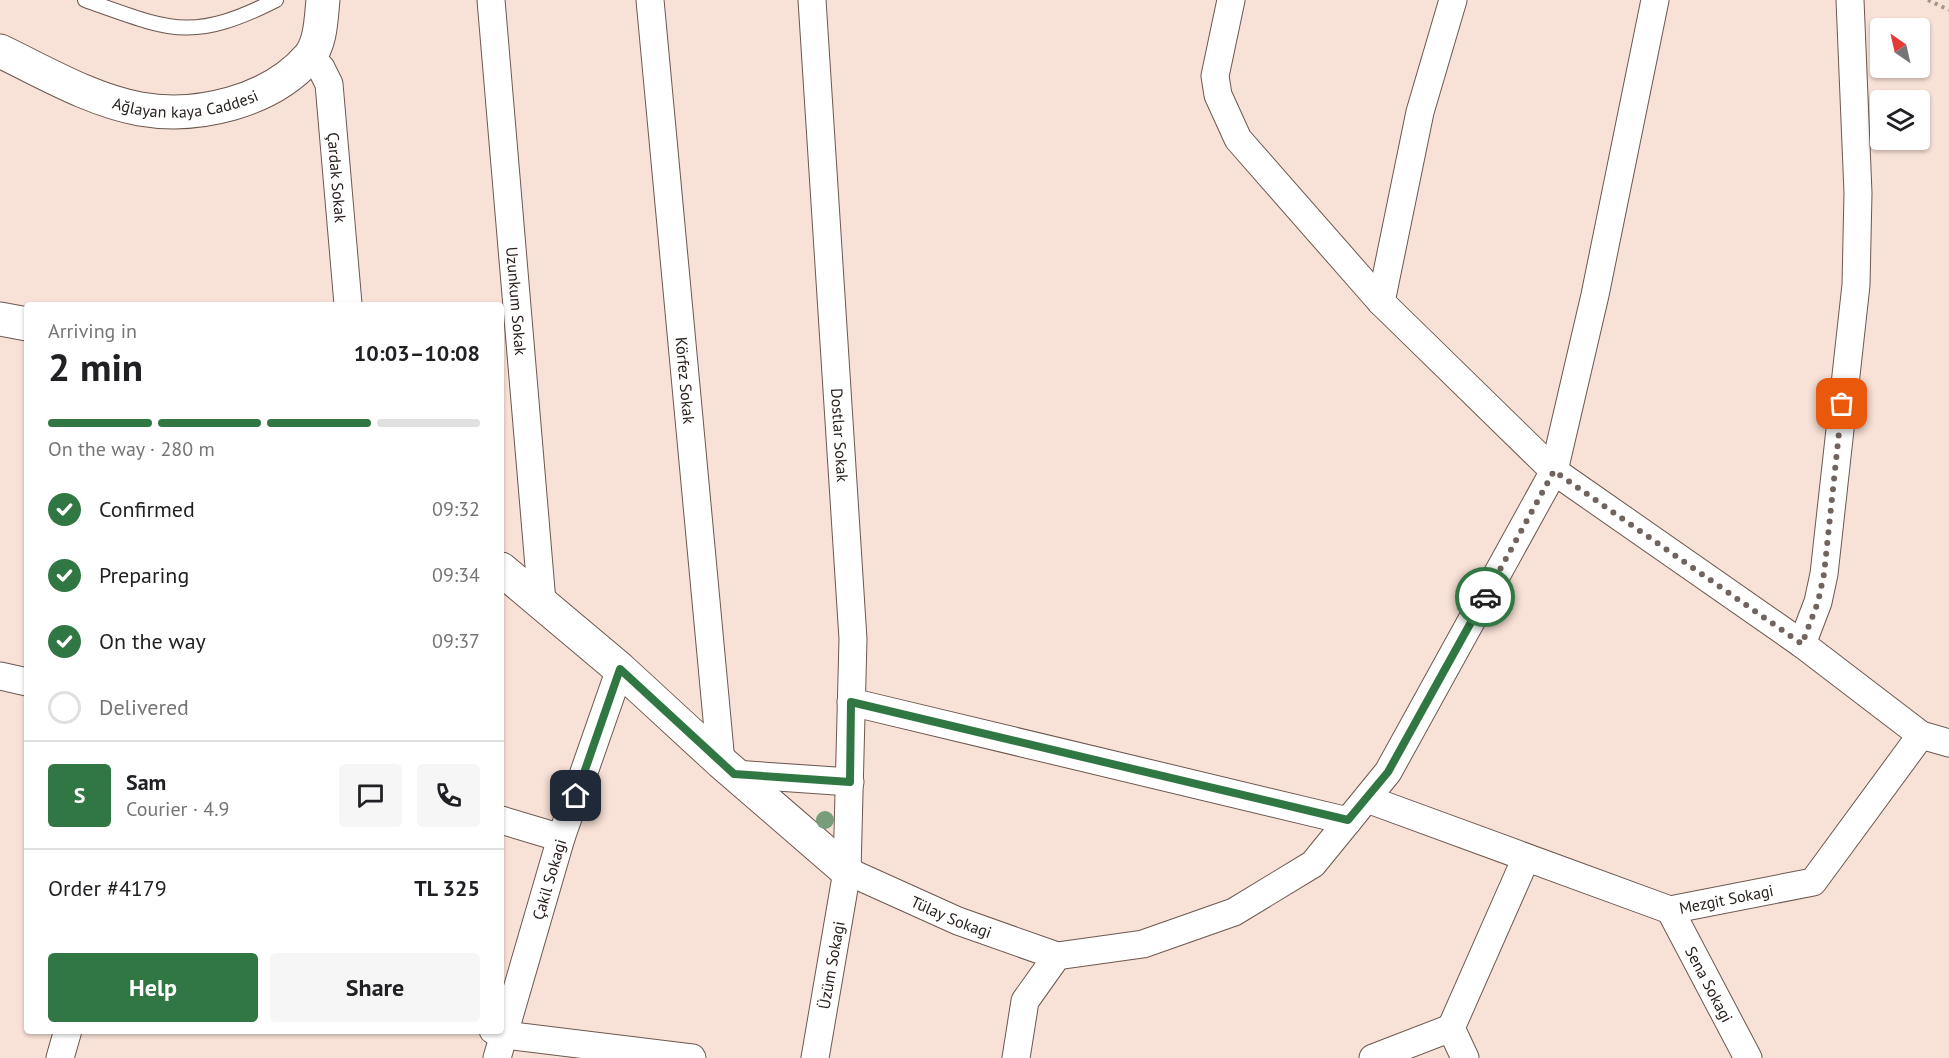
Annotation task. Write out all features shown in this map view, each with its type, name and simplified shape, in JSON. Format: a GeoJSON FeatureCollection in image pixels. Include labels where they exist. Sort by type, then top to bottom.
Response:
{"type":"FeatureCollection","features":[{"type":"Feature","properties":{"kind":"street","name":"Ağlayan kaya Caddesi"},"geometry":{"type":"LineString","coordinates":[[0,51],[98,96],[139,109],[178,112],[213,109],[249,98],[282,80],[310,56],[320,31],[323,0]]}},
{"type":"Feature","properties":{"kind":"street","name":"Uzunkum Sokak"},"geometry":{"type":"LineString","coordinates":[[491,0],[542,602]]}},
{"type":"Feature","properties":{"kind":"street","name":"Körfez Sokak"},"geometry":{"type":"LineString","coordinates":[[650,0],[728,768]]}},
{"type":"Feature","properties":{"kind":"street","name":"Dostlar Sokak"},"geometry":{"type":"LineString","coordinates":[[812,0],[853,639],[847,871]]}},
{"type":"Feature","properties":{"kind":"street"},"geometry":{"type":"LineString","coordinates":[[1230,0],[1215,76],[1218,95],[1238,139],[1381,302],[1554,471],[1802,644],[1921,735],[1949,743]]}},
{"type":"Feature","properties":{"kind":"street"},"geometry":{"type":"LineString","coordinates":[[1381,302],[1420,112],[1453,0]]}},
{"type":"Feature","properties":{"kind":"street"},"geometry":{"type":"LineString","coordinates":[[1016,1058],[1025,1001],[1057,956],[1143,944],[1234,912],[1313,864],[1388,772],[1554,471],[1595,295],[1655,0]]}},
{"type":"Feature","properties":{"kind":"street"},"geometry":{"type":"LineString","coordinates":[[1802,644],[1818,602],[1824,574],[1856,285],[1858,193],[1850,0]]}},
{"type":"Feature","properties":{"kind":"street","name":"Çardak Sokak"},"geometry":{"type":"LineString","coordinates":[[310,56],[321,68],[329,84],[348,302]]}},
{"type":"Feature","properties":{"kind":"street"},"geometry":{"type":"LineString","coordinates":[[0,319],[24,323]]}},
{"type":"Feature","properties":{"kind":"street"},"geometry":{"type":"LineString","coordinates":[[504,571],[620,669],[728,768],[847,871]]}},
{"type":"Feature","properties":{"kind":"street","name":"Çakil Sokagi"},"geometry":{"type":"LineString","coordinates":[[504,1022],[561,838],[620,669]]}},
{"type":"Feature","properties":{"kind":"street"},"geometry":{"type":"LineString","coordinates":[[0,676],[24,681]]}},
{"type":"Feature","properties":{"kind":"street"},"geometry":{"type":"LineString","coordinates":[[851,702],[1348,820]]}},
{"type":"Feature","properties":{"kind":"street","name":"Mezgit Sokagi"},"geometry":{"type":"LineString","coordinates":[[1367,799],[1670,910],[1813,882],[1921,735]]}},
{"type":"Feature","properties":{"kind":"street"},"geometry":{"type":"LineString","coordinates":[[728,768],[850,782]]}},
{"type":"Feature","properties":{"kind":"street"},"geometry":{"type":"LineString","coordinates":[[504,821],[561,838]]}},
{"type":"Feature","properties":{"kind":"street"},"geometry":{"type":"LineString","coordinates":[[1373,1058],[1451,1028],[1526,858]]}},
{"type":"Feature","properties":{"kind":"street","name":"Tülay Sokagi"},"geometry":{"type":"LineString","coordinates":[[847,871],[958,921],[1057,956]]}},
{"type":"Feature","properties":{"kind":"street","name":"Üzüm Sokagi"},"geometry":{"type":"LineString","coordinates":[[815,1058],[847,871]]}},
{"type":"Feature","properties":{"kind":"street","name":"Sena Sokagi"},"geometry":{"type":"LineString","coordinates":[[1670,910],[1748,1058]]}},
{"type":"Feature","properties":{"kind":"street"},"geometry":{"type":"LineString","coordinates":[[1451,1028],[1465,1058]]}},
{"type":"Feature","properties":{"kind":"street"},"geometry":{"type":"LineString","coordinates":[[60,1058],[67,1034]]}},
{"type":"Feature","properties":{"kind":"street"},"geometry":{"type":"LineString","coordinates":[[498,1041],[692,1058]]}},
{"type":"Feature","properties":{"kind":"lane"},"geometry":{"type":"LineString","coordinates":[[85,0],[157,25],[196,28],[234,20],[276,0]]}},
{"type":"Feature","properties":{"kind":"path"},"geometry":{"type":"LineString","coordinates":[[1928,0],[1949,10]]}},
{"type":"Feature","properties":{"kind":"way so far"},"geometry":{"type":"LineString","coordinates":[[1485,597],[1554,471],[1802,644],[1818,602],[1824,574],[1842,404]]}},
{"type":"Feature","properties":{"kind":"route"},"geometry":{"type":"LineString","coordinates":[[576,796],[620,669],[734,774],[850,782],[851,702],[1348,820],[1388,772],[1485,597]]}}]}
